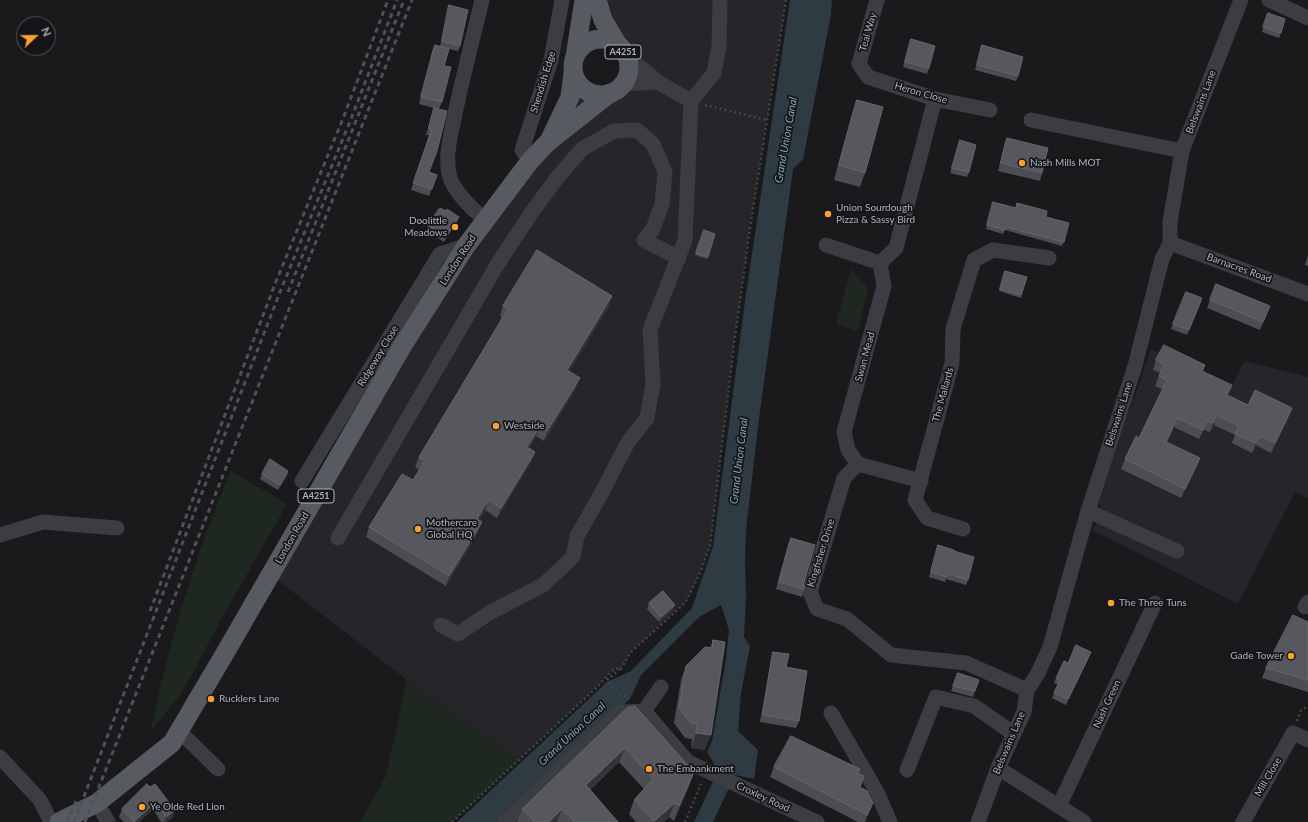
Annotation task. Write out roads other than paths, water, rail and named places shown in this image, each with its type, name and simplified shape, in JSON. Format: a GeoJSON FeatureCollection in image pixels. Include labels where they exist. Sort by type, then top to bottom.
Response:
{"type":"FeatureCollection","features":[{"type":"Feature","properties":{"kind":"main road","name":"London Road"},"geometry":{"type":"LineString","coordinates":[[548,142],[570,97],[584,0]]}},
{"type":"Feature","properties":{"kind":"main road","name":"A4251"},"geometry":{"type":"LineString","coordinates":[[596,0],[603,20],[622,50],[628,64],[628,74],[616,88]]}},
{"type":"Feature","properties":{"kind":"main road","name":"A4251"},"geometry":{"type":"LineString","coordinates":[[574,65],[584,44],[596,39],[606,39],[622,50]]}},
{"type":"Feature","properties":{"kind":"main road"},"geometry":{"type":"LineString","coordinates":[[574,65],[578,82],[586,90],[600,95],[616,88]]}},
{"type":"Feature","properties":{"kind":"main road","name":"London Road"},"geometry":{"type":"LineString","coordinates":[[59,822],[96,803],[172,743],[180,732],[403,344],[466,246],[530,161],[548,142],[616,88]]}},
{"type":"Feature","properties":{"kind":"street"},"geometry":{"type":"LineString","coordinates":[[482,0],[461,86],[448,151],[450,176],[459,192],[472,209],[485,220]]}},
{"type":"Feature","properties":{"kind":"street","name":"Shendish Edge"},"geometry":{"type":"LineString","coordinates":[[530,161],[522,150],[551,60],[562,0]]}},
{"type":"Feature","properties":{"kind":"street"},"geometry":{"type":"LineString","coordinates":[[441,625],[458,634],[489,613],[543,585],[573,557],[577,536],[628,442],[647,418],[653,384],[650,330],[685,240],[691,101],[714,73],[719,47],[720,0]]}},
{"type":"Feature","properties":{"kind":"street","name":"Teal Way"},"geometry":{"type":"LineString","coordinates":[[859,64],[877,0]]}},
{"type":"Feature","properties":{"kind":"street","name":"Belswains Lane"},"geometry":{"type":"LineString","coordinates":[[978,822],[998,768],[1024,712],[1027,690],[1037,675],[1050,647],[1088,511],[1135,366],[1162,258],[1170,243],[1170,222],[1182,151],[1241,0]]}},
{"type":"Feature","properties":{"kind":"street"},"geometry":{"type":"LineString","coordinates":[[1269,0],[1308,18]]}},
{"type":"Feature","properties":{"kind":"street"},"geometry":{"type":"LineString","coordinates":[[622,50],[658,82],[691,101]]}},
{"type":"Feature","properties":{"kind":"street","name":"Heron Close"},"geometry":{"type":"LineString","coordinates":[[859,64],[868,77],[935,99],[990,110]]}},
{"type":"Feature","properties":{"kind":"street"},"geometry":{"type":"LineString","coordinates":[[616,88],[658,82]]}},
{"type":"Feature","properties":{"kind":"street"},"geometry":{"type":"LineString","coordinates":[[826,245],[880,263],[896,248],[935,99]]}},
{"type":"Feature","properties":{"kind":"street"},"geometry":{"type":"LineString","coordinates":[[1031,120],[1182,151]]}},
{"type":"Feature","properties":{"kind":"street"},"geometry":{"type":"LineString","coordinates":[[338,538],[497,265],[532,212],[557,178],[582,149],[614,131],[637,130],[653,144],[665,172],[662,204],[653,228],[644,240],[679,258]]}},
{"type":"Feature","properties":{"kind":"street","name":"Barnacres Road"},"geometry":{"type":"LineString","coordinates":[[1170,243],[1308,294]]}},
{"type":"Feature","properties":{"kind":"street","name":"Ridgeway Close"},"geometry":{"type":"LineString","coordinates":[[302,481],[440,254],[466,246]]}},
{"type":"Feature","properties":{"kind":"street","name":"The Mallards"},"geometry":{"type":"LineString","coordinates":[[963,529],[927,518],[915,500],[952,363],[953,329],[974,260],[993,250],[1049,258]]}},
{"type":"Feature","properties":{"kind":"street","name":"Swan Mead"},"geometry":{"type":"LineString","coordinates":[[858,464],[848,450],[844,432],[884,286],[880,263]]}},
{"type":"Feature","properties":{"kind":"street"},"geometry":{"type":"LineString","coordinates":[[858,464],[920,481]]}},
{"type":"Feature","properties":{"kind":"street","name":"Kingfisher Drive"},"geometry":{"type":"LineString","coordinates":[[858,464],[844,478],[810,592],[817,609],[847,619],[891,655],[966,663],[1027,690]]}},
{"type":"Feature","properties":{"kind":"street"},"geometry":{"type":"LineString","coordinates":[[1088,511],[1177,551]]}},
{"type":"Feature","properties":{"kind":"street"},"geometry":{"type":"LineString","coordinates":[[0,536],[43,522],[117,528]]}},
{"type":"Feature","properties":{"kind":"street","name":"Nash Green"},"geometry":{"type":"LineString","coordinates":[[1059,806],[1155,603]]}},
{"type":"Feature","properties":{"kind":"street"},"geometry":{"type":"LineString","coordinates":[[505,822],[617,715],[624,712],[644,711],[661,687]]}},
{"type":"Feature","properties":{"kind":"street"},"geometry":{"type":"LineString","coordinates":[[907,770],[936,697],[974,706],[1014,734]]}},
{"type":"Feature","properties":{"kind":"street","name":"Croxley Road"},"geometry":{"type":"LineString","coordinates":[[644,711],[688,762],[817,822]]}},
{"type":"Feature","properties":{"kind":"street"},"geometry":{"type":"LineString","coordinates":[[831,713],[877,792],[890,822]]}},
{"type":"Feature","properties":{"kind":"street"},"geometry":{"type":"LineString","coordinates":[[180,732],[218,769]]}},
{"type":"Feature","properties":{"kind":"street","name":"Mill Close"},"geometry":{"type":"LineString","coordinates":[[1242,822],[1293,732],[1308,740]]}},
{"type":"Feature","properties":{"kind":"street"},"geometry":{"type":"LineString","coordinates":[[0,757],[40,800],[51,822]]}},
{"type":"Feature","properties":{"kind":"street"},"geometry":{"type":"LineString","coordinates":[[998,768],[1084,822]]}},
{"type":"Feature","properties":{"kind":"street"},"geometry":{"type":"LineString","coordinates":[[96,803],[108,822]]}},
{"type":"Feature","properties":{"kind":"water","name":"Grand Union Canal"},"geometry":{"type":"Polygon","coordinates":[[[790,0],[832,0],[831,15],[803,159],[793,169],[759,419],[746,529],[746,595],[744,637],[750,646],[741,693],[738,731],[758,750],[754,779],[735,775],[713,822],[694,822],[718,771],[707,752],[712,741],[726,659],[729,630],[721,605],[699,617],[641,675],[630,699],[562,760],[498,822],[457,822],[607,682],[631,671],[692,608],[713,547],[745,301],[790,0]]]}},
{"type":"Feature","properties":{"kind":"railway"},"geometry":{"type":"LineString","coordinates":[[150,611],[275,284],[344,116],[388,0]]}},
{"type":"Feature","properties":{"kind":"railway"},"geometry":{"type":"LineString","coordinates":[[74,822],[282,287],[351,119],[397,0]]}},
{"type":"Feature","properties":{"kind":"railway"},"geometry":{"type":"LineString","coordinates":[[288,292],[404,0]]}},
{"type":"Feature","properties":{"kind":"railway"},"geometry":{"type":"LineString","coordinates":[[85,822],[412,0]]}},
{"type":"Feature","properties":{"kind":"railway"},"geometry":{"type":"LineString","coordinates":[[67,822],[76,801]]}},
{"type":"Feature","properties":{"kind":"place","name":"Nash Mills MOT"},"geometry":{"type":"Point","coordinates":[1022,163]}},
{"type":"Feature","properties":{"kind":"place","name":"Union Sourdough Pizza & Sassy Bird"},"geometry":{"type":"Point","coordinates":[828,214]}},
{"type":"Feature","properties":{"kind":"place","name":"Doolittle Meadows"},"geometry":{"type":"Point","coordinates":[455,227]}},
{"type":"Feature","properties":{"kind":"place","name":"Westside"},"geometry":{"type":"Point","coordinates":[496,426]}},
{"type":"Feature","properties":{"kind":"place","name":"Mothercare Global HQ"},"geometry":{"type":"Point","coordinates":[418,529]}},
{"type":"Feature","properties":{"kind":"place","name":"The Three Tuns"},"geometry":{"type":"Point","coordinates":[1111,603]}},
{"type":"Feature","properties":{"kind":"place","name":"Gade Tower"},"geometry":{"type":"Point","coordinates":[1291,656]}},
{"type":"Feature","properties":{"kind":"place","name":"Rucklers Lane"},"geometry":{"type":"Point","coordinates":[211,699]}},
{"type":"Feature","properties":{"kind":"place","name":"The Embankment"},"geometry":{"type":"Point","coordinates":[649,769]}},
{"type":"Feature","properties":{"kind":"place","name":"Ye Olde Red Lion"},"geometry":{"type":"Point","coordinates":[142,807]}}]}
